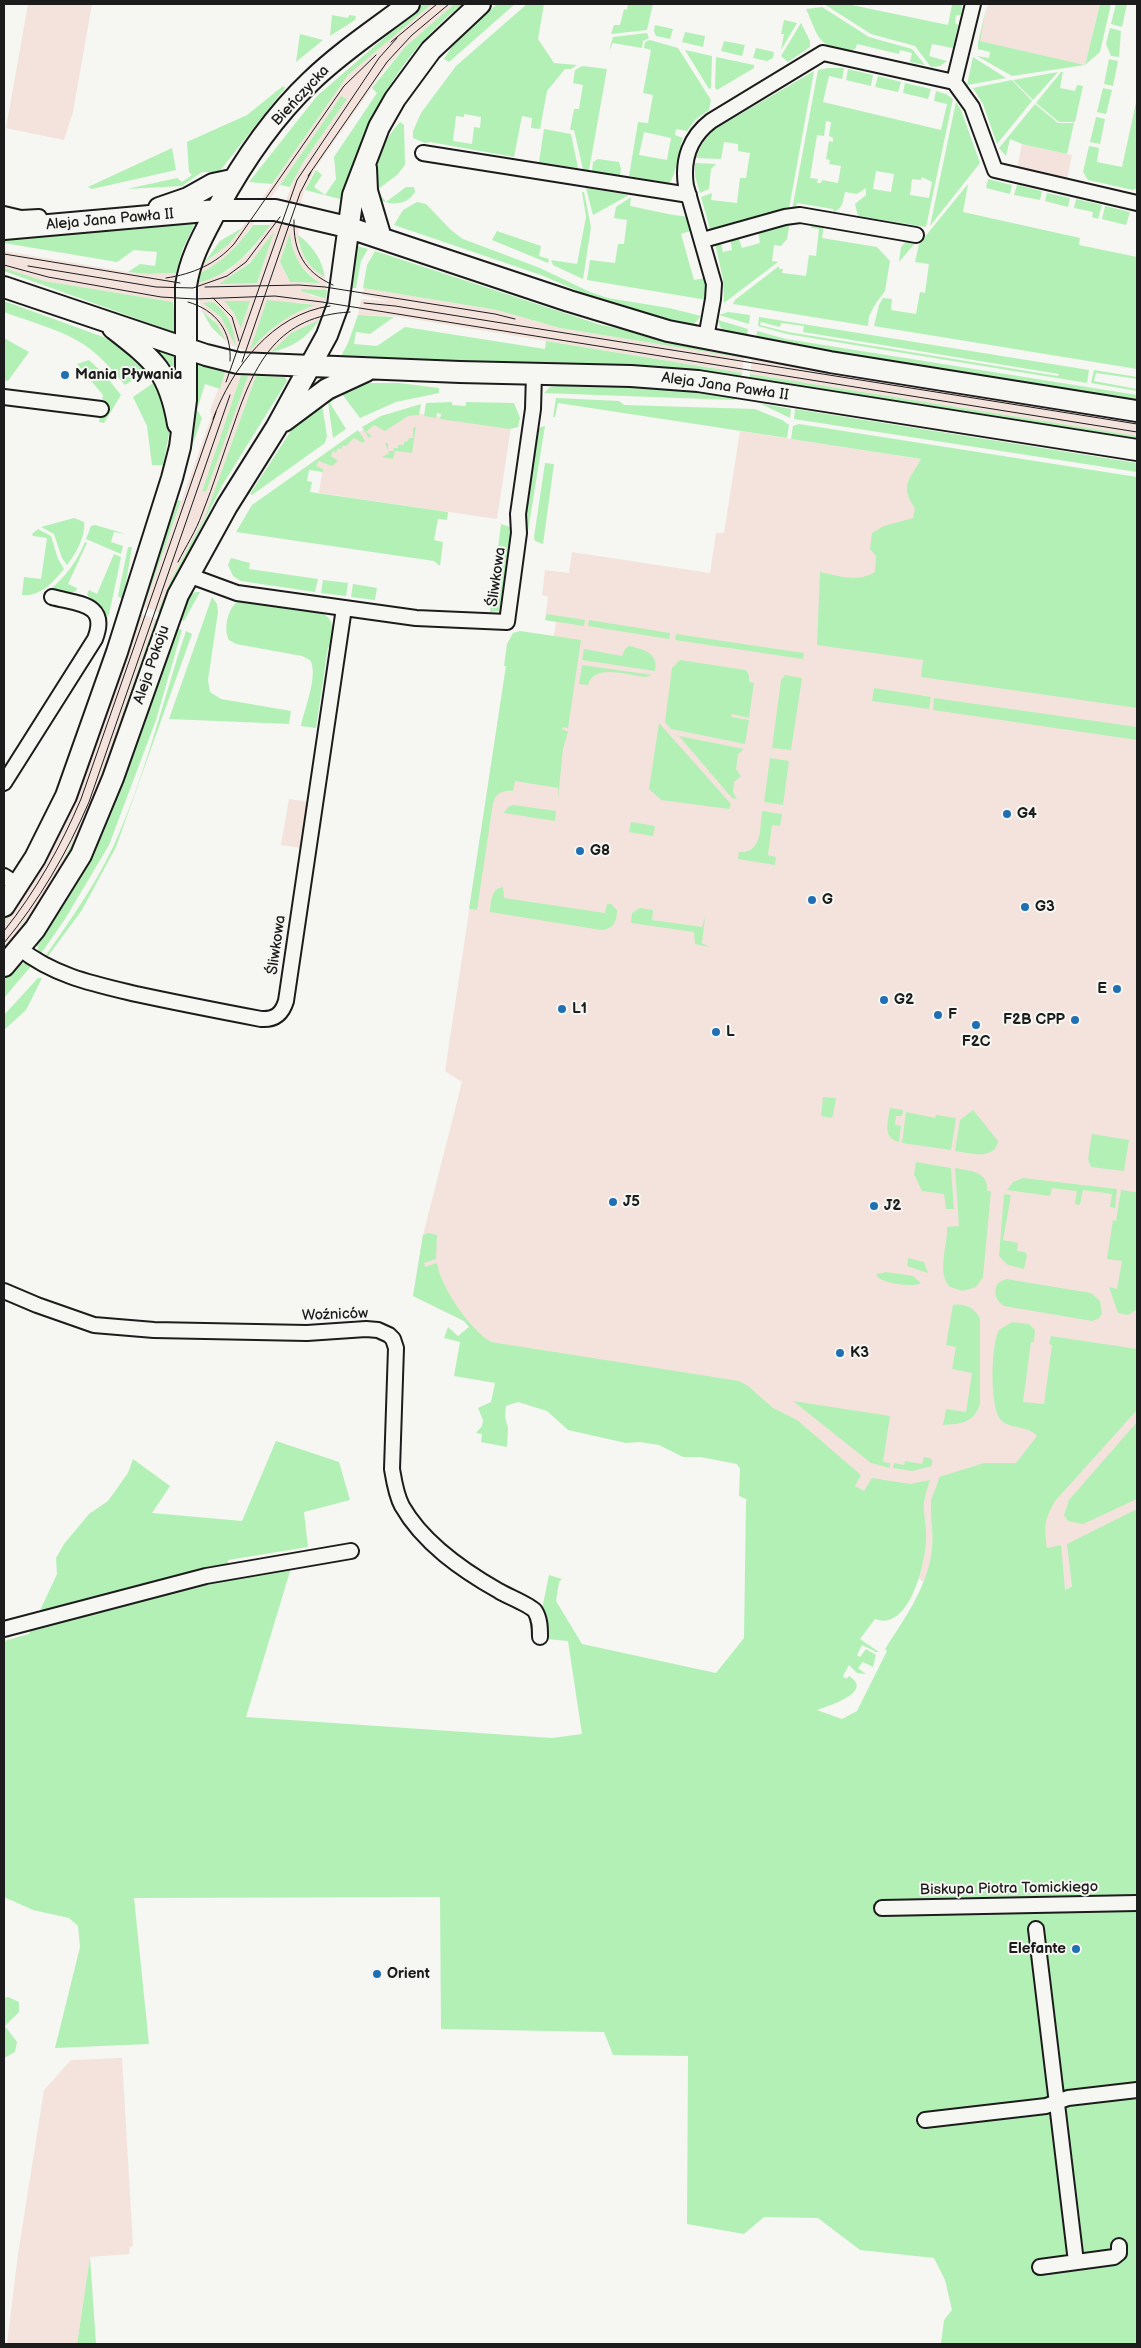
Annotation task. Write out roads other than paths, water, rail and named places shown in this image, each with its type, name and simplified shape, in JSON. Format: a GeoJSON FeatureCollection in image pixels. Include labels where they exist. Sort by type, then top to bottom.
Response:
{"type":"FeatureCollection","features":[{"type":"Feature","properties":{"kind":"main road","name":"Bieńczycka"},"geometry":{"type":"LineString","coordinates":[[217,210],[232,180],[280,116],[310,82],[350,47],[409,4]]}},
{"type":"Feature","properties":{"kind":"main road"},"geometry":{"type":"LineString","coordinates":[[4,286],[186,348],[238,363],[310,367],[336,313],[347,227],[355,189],[368,154],[386,115],[418,66],[444,35],[480,4]]}},
{"type":"Feature","properties":{"kind":"main road"},"geometry":{"type":"LineString","coordinates":[[368,154],[367,191],[381,238]]}},
{"type":"Feature","properties":{"kind":"main road"},"geometry":{"type":"LineString","coordinates":[[139,217],[188,198],[213,184],[232,180]]}},
{"type":"Feature","properties":{"kind":"main road"},"geometry":{"type":"LineString","coordinates":[[4,906],[11,881],[55,821],[123,634],[172,478],[181,441],[186,400],[186,299],[189,268],[217,210],[275,210],[347,227],[668,331],[830,362],[1137,411]]}},
{"type":"Feature","properties":{"kind":"main road","name":"Aleja Jana Pawła II"},"geometry":{"type":"LineString","coordinates":[[4,229],[217,210]]}},
{"type":"Feature","properties":{"kind":"main road"},"geometry":{"type":"LineString","coordinates":[[102,320],[147,355],[160,369],[171,393],[181,441]]}},
{"type":"Feature","properties":{"kind":"main road","name":"Aleja Jana Pawła II"},"geometry":{"type":"LineString","coordinates":[[310,367],[630,376],[706,382],[1137,450]]}},
{"type":"Feature","properties":{"kind":"main road","name":"Aleja Pokoju"},"geometry":{"type":"LineString","coordinates":[[4,966],[53,902],[93,830],[168,620],[188,575],[235,492],[276,428],[310,367]]}},
{"type":"Feature","properties":{"kind":"main road"},"geometry":{"type":"LineString","coordinates":[[276,428],[301,407],[328,389],[370,369]]}},
{"type":"Feature","properties":{"kind":"street"},"geometry":{"type":"LineString","coordinates":[[954,82],[974,4]]}},
{"type":"Feature","properties":{"kind":"street"},"geometry":{"type":"LineString","coordinates":[[706,338],[714,284],[685,180],[686,160],[690,146],[700,130],[717,117],[823,53],[954,82],[972,107],[995,170],[1137,203]]}},
{"type":"Feature","properties":{"kind":"street"},"geometry":{"type":"LineString","coordinates":[[422,153],[689,195]]}},
{"type":"Feature","properties":{"kind":"street"},"geometry":{"type":"LineString","coordinates":[[4,214],[14,217],[41,217],[69,222]]}},
{"type":"Feature","properties":{"kind":"street"},"geometry":{"type":"LineString","coordinates":[[702,240],[785,217],[800,215],[916,235]]}},
{"type":"Feature","properties":{"kind":"street","name":"Śliwkowa"},"geometry":{"type":"LineString","coordinates":[[188,575],[237,593],[427,619],[507,622],[519,533],[518,514],[533,410],[534,374]]}},
{"type":"Feature","properties":{"kind":"street"},"geometry":{"type":"LineString","coordinates":[[4,397],[101,409]]}},
{"type":"Feature","properties":{"kind":"street"},"geometry":{"type":"LineString","coordinates":[[4,784],[95,639],[99,628],[99,618],[94,610],[52,597]]}},
{"type":"Feature","properties":{"kind":"street","name":"Śliwkowa"},"geometry":{"type":"LineString","coordinates":[[19,948],[38,962],[61,974],[93,983],[186,1005],[261,1019],[272,1019],[280,1014],[286,1001],[344,608]]}},
{"type":"Feature","properties":{"kind":"street","name":"Woźniców"},"geometry":{"type":"LineString","coordinates":[[4,1291],[37,1306],[94,1324],[154,1330],[297,1333],[366,1329],[378,1330],[389,1335],[393,1339],[396,1348],[392,1469],[395,1488],[401,1505],[423,1533],[448,1557],[490,1586],[534,1609],[539,1619],[540,1637]]}},
{"type":"Feature","properties":{"kind":"street"},"geometry":{"type":"LineString","coordinates":[[4,1629],[206,1576],[350,1551]]}},
{"type":"Feature","properties":{"kind":"street","name":"Biskupa Piotra Tomickiego"},"geometry":{"type":"LineString","coordinates":[[882,1908],[1137,1903]]}},
{"type":"Feature","properties":{"kind":"street"},"geometry":{"type":"LineString","coordinates":[[1036,1929],[1076,2262]]}},
{"type":"Feature","properties":{"kind":"street"},"geometry":{"type":"LineString","coordinates":[[925,2120],[1046,2106],[1068,2098],[1137,2090]]}},
{"type":"Feature","properties":{"kind":"street"},"geometry":{"type":"LineString","coordinates":[[1040,2267],[1114,2257],[1119,2253],[1119,2246]]}},
{"type":"Feature","properties":{"kind":"tram line"},"geometry":{"type":"LineString","coordinates":[[391,42],[437,4]]}},
{"type":"Feature","properties":{"kind":"tram line"},"geometry":{"type":"LineString","coordinates":[[308,176],[387,62],[412,35],[449,4]]}},
{"type":"Feature","properties":{"kind":"tram line"},"geometry":{"type":"LineString","coordinates":[[226,382],[297,180],[379,58],[397,38]]}},
{"type":"Feature","properties":{"kind":"tram line"},"geometry":{"type":"LineString","coordinates":[[166,278],[195,271],[220,257],[234,244],[344,86],[376,55]]}},
{"type":"Feature","properties":{"kind":"tram line"},"geometry":{"type":"LineString","coordinates":[[242,362],[300,193],[311,172]]}},
{"type":"Feature","properties":{"kind":"tram line"},"geometry":{"type":"LineString","coordinates":[[28,266],[156,287],[193,288],[227,276],[246,262],[280,217]]}},
{"type":"Feature","properties":{"kind":"tram line"},"geometry":{"type":"LineString","coordinates":[[294,220],[298,251],[302,259],[315,274],[333,285]]}},
{"type":"Feature","properties":{"kind":"tram line"},"geometry":{"type":"LineString","coordinates":[[4,254],[180,283]]}},
{"type":"Feature","properties":{"kind":"tram line"},"geometry":{"type":"LineString","coordinates":[[4,265],[48,277],[161,297],[195,299],[275,296],[322,302],[1137,432]]}},
{"type":"Feature","properties":{"kind":"tram line"},"geometry":{"type":"LineString","coordinates":[[205,287],[299,285],[325,287],[495,314],[515,319]]}},
{"type":"Feature","properties":{"kind":"tram line"},"geometry":{"type":"LineString","coordinates":[[213,298],[232,317],[239,341]]}},
{"type":"Feature","properties":{"kind":"tram line"},"geometry":{"type":"LineString","coordinates":[[188,302],[207,310],[220,323],[228,340],[230,361]]}},
{"type":"Feature","properties":{"kind":"tram line"},"geometry":{"type":"LineString","coordinates":[[364,303],[395,306],[1137,424]]}},
{"type":"Feature","properties":{"kind":"tram line"},"geometry":{"type":"LineString","coordinates":[[213,419],[231,381],[257,346],[290,320],[309,311],[330,306]]}},
{"type":"Feature","properties":{"kind":"tram line"},"geometry":{"type":"LineString","coordinates":[[178,562],[200,520],[242,402],[261,362],[273,346],[287,333],[304,322],[325,315],[350,312]]}},
{"type":"Feature","properties":{"kind":"tram line"},"geometry":{"type":"LineString","coordinates":[[4,943],[29,910],[51,876],[89,802],[230,395]]}},
{"type":"Feature","properties":{"kind":"tram line"},"geometry":{"type":"LineString","coordinates":[[4,931],[27,900],[47,868],[81,799],[216,412]]}},
{"type":"Feature","properties":{"kind":"place","name":"Mania Pływania"},"geometry":{"type":"Point","coordinates":[65,375]}},
{"type":"Feature","properties":{"kind":"place","name":"G4"},"geometry":{"type":"Point","coordinates":[1007,814]}},
{"type":"Feature","properties":{"kind":"place","name":"G8"},"geometry":{"type":"Point","coordinates":[580,851]}},
{"type":"Feature","properties":{"kind":"place","name":"G"},"geometry":{"type":"Point","coordinates":[812,900]}},
{"type":"Feature","properties":{"kind":"place","name":"G3"},"geometry":{"type":"Point","coordinates":[1025,907]}},
{"type":"Feature","properties":{"kind":"place","name":"E"},"geometry":{"type":"Point","coordinates":[1117,989]}},
{"type":"Feature","properties":{"kind":"place","name":"G2"},"geometry":{"type":"Point","coordinates":[884,1000]}},
{"type":"Feature","properties":{"kind":"place","name":"L1"},"geometry":{"type":"Point","coordinates":[562,1009]}},
{"type":"Feature","properties":{"kind":"place","name":"F"},"geometry":{"type":"Point","coordinates":[938,1015]}},
{"type":"Feature","properties":{"kind":"place","name":"F2B CPP"},"geometry":{"type":"Point","coordinates":[1075,1020]}},
{"type":"Feature","properties":{"kind":"place","name":"F2C"},"geometry":{"type":"Point","coordinates":[976,1025]}},
{"type":"Feature","properties":{"kind":"place","name":"L"},"geometry":{"type":"Point","coordinates":[716,1032]}},
{"type":"Feature","properties":{"kind":"place","name":"J5"},"geometry":{"type":"Point","coordinates":[613,1202]}},
{"type":"Feature","properties":{"kind":"place","name":"J2"},"geometry":{"type":"Point","coordinates":[874,1206]}},
{"type":"Feature","properties":{"kind":"place","name":"K3"},"geometry":{"type":"Point","coordinates":[840,1353]}},
{"type":"Feature","properties":{"kind":"place","name":"Elefante"},"geometry":{"type":"Point","coordinates":[1076,1949]}},
{"type":"Feature","properties":{"kind":"place","name":"Orient"},"geometry":{"type":"Point","coordinates":[377,1974]}}]}
